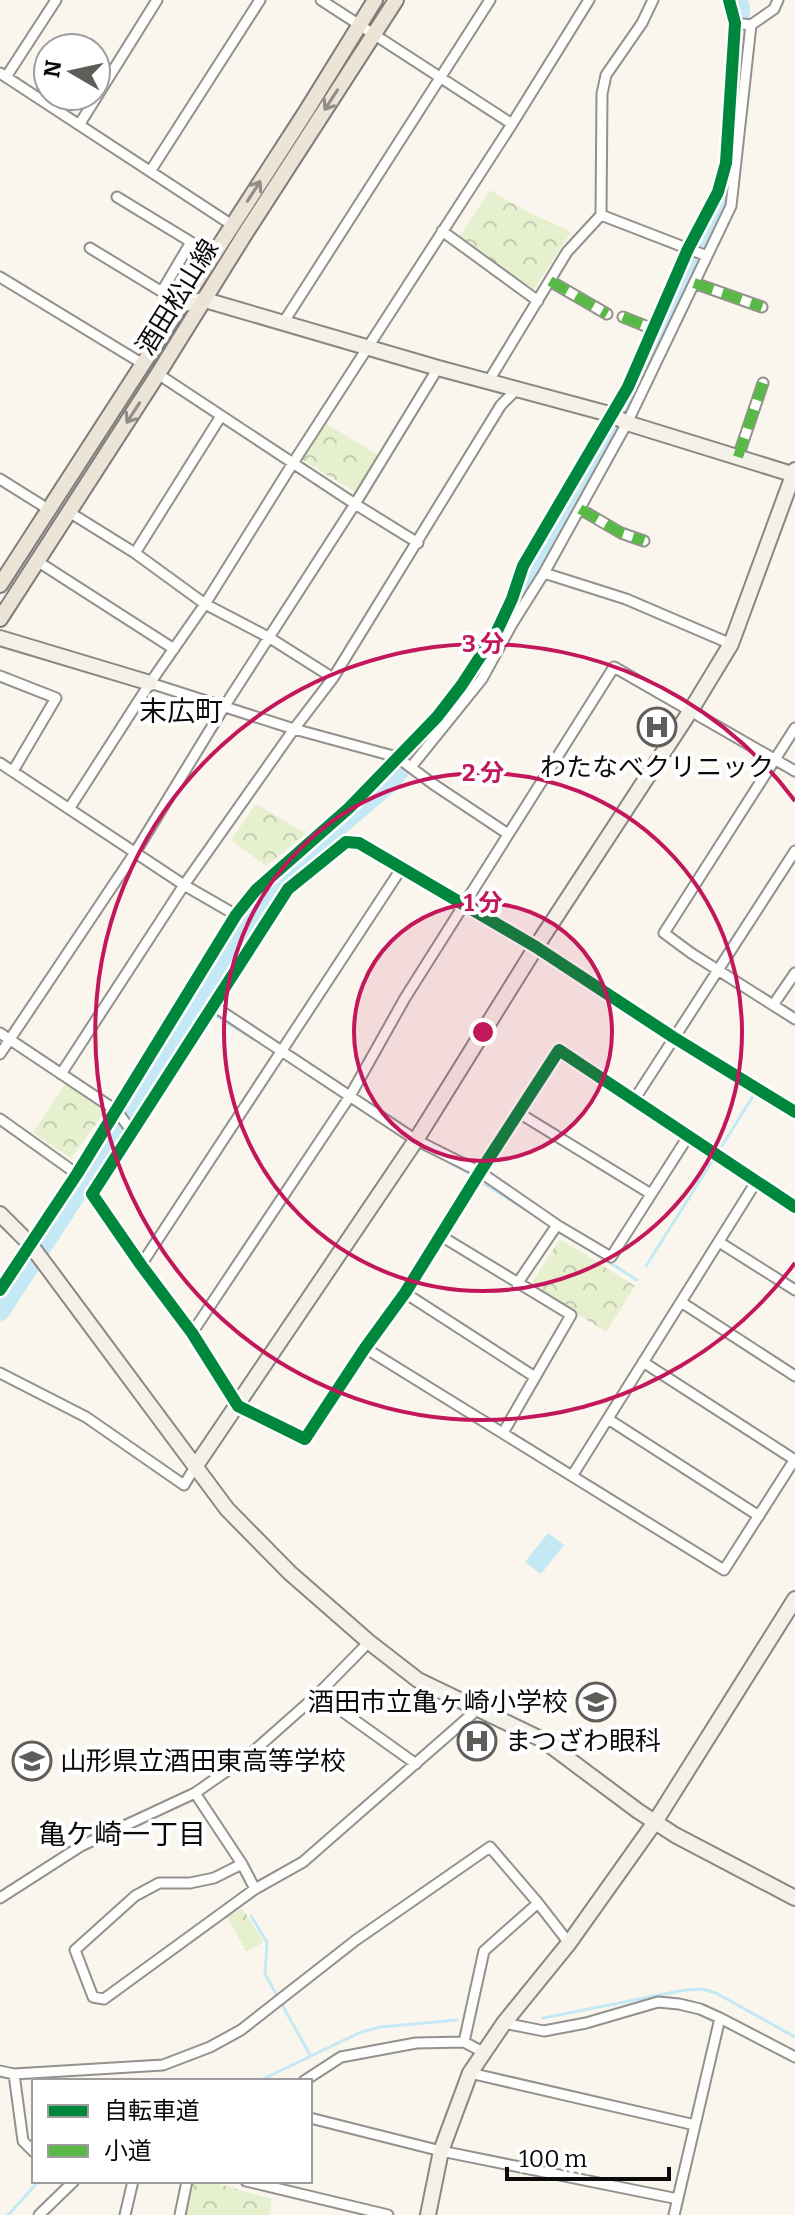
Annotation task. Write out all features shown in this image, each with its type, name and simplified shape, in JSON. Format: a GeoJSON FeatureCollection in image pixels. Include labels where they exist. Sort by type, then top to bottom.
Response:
{"type":"FeatureCollection","features":[{"type":"Feature","properties":{"kind":"main road","name":"酒田松山線"},"geometry":{"type":"LineString","coordinates":[[0,585],[375,0]]}},
{"type":"Feature","properties":{"kind":"main road","name":"酒田松山線"},"geometry":{"type":"LineString","coordinates":[[0,619],[396,0]]}},
{"type":"Feature","properties":{"kind":"street"},"geometry":{"type":"LineString","coordinates":[[56,0],[3,75],[232,225]]}},
{"type":"Feature","properties":{"kind":"street"},"geometry":{"type":"LineString","coordinates":[[79,125],[157,0]]}},
{"type":"Feature","properties":{"kind":"street"},"geometry":{"type":"LineString","coordinates":[[151,170],[260,0]]}},
{"type":"Feature","properties":{"kind":"street"},"geometry":{"type":"LineString","coordinates":[[321,0],[512,124]]}},
{"type":"Feature","properties":{"kind":"street"},"geometry":{"type":"LineString","coordinates":[[283,323],[490,0]]}},
{"type":"Feature","properties":{"kind":"street"},"geometry":{"type":"LineString","coordinates":[[69,809],[205,604],[589,0]]}},
{"type":"Feature","properties":{"kind":"street"},"geometry":{"type":"LineString","coordinates":[[488,382],[567,252],[601,215],[602,94],[606,75],[642,23],[653,0]]}},
{"type":"Feature","properties":{"kind":"street"},"geometry":{"type":"LineString","coordinates":[[1,1286],[117,1111],[236,915],[256,890],[349,808],[437,717],[497,631],[523,566],[628,387],[688,249],[718,192],[726,163],[735,23],[729,0]]}},
{"type":"Feature","properties":{"kind":"street"},"geometry":{"type":"LineString","coordinates":[[735,23],[751,25],[774,9],[778,0]]}},
{"type":"Feature","properties":{"kind":"street"},"geometry":{"type":"LineString","coordinates":[[411,767],[482,679],[544,573],[627,423],[731,206],[751,25]]}},
{"type":"Feature","properties":{"kind":"street"},"geometry":{"type":"LineString","coordinates":[[117,197],[191,242],[162,291]]}},
{"type":"Feature","properties":{"kind":"street"},"geometry":{"type":"LineString","coordinates":[[601,215],[707,256]]}},
{"type":"Feature","properties":{"kind":"street"},"geometry":{"type":"LineString","coordinates":[[442,231],[538,301]]}},
{"type":"Feature","properties":{"kind":"street"},"geometry":{"type":"LineString","coordinates":[[0,1373],[86,1417],[184,1485],[416,1140],[731,644],[794,473],[627,423],[613,415],[205,300],[182,304],[90,248]]}},
{"type":"Feature","properties":{"kind":"street"},"geometry":{"type":"LineString","coordinates":[[0,277],[143,364]]}},
{"type":"Feature","properties":{"kind":"street"},"geometry":{"type":"LineString","coordinates":[[550,281],[607,314]]}},
{"type":"Feature","properties":{"kind":"street"},"geometry":{"type":"LineString","coordinates":[[694,283],[762,307]]}},
{"type":"Feature","properties":{"kind":"street"},"geometry":{"type":"LineString","coordinates":[[623,317],[653,329]]}},
{"type":"Feature","properties":{"kind":"street"},"geometry":{"type":"LineString","coordinates":[[0,1054],[136,851],[438,368]]}},
{"type":"Feature","properties":{"kind":"street"},"geometry":{"type":"LineString","coordinates":[[158,374],[418,543]]}},
{"type":"Feature","properties":{"kind":"street"},"geometry":{"type":"LineString","coordinates":[[738,457],[763,383]]}},
{"type":"Feature","properties":{"kind":"street"},"geometry":{"type":"LineString","coordinates":[[61,1074],[184,885],[333,678],[501,405],[517,389]]}},
{"type":"Feature","properties":{"kind":"street"},"geometry":{"type":"LineString","coordinates":[[135,553],[221,416]]}},
{"type":"Feature","properties":{"kind":"street"},"geometry":{"type":"LineString","coordinates":[[0,479],[48,509]]}},
{"type":"Feature","properties":{"kind":"street"},"geometry":{"type":"LineString","coordinates":[[580,509],[621,533],[644,541]]}},
{"type":"Feature","properties":{"kind":"street"},"geometry":{"type":"LineString","coordinates":[[69,512],[135,553],[205,604],[270,638],[333,678]]}},
{"type":"Feature","properties":{"kind":"street"},"geometry":{"type":"LineString","coordinates":[[37,561],[174,649]]}},
{"type":"Feature","properties":{"kind":"street"},"geometry":{"type":"LineString","coordinates":[[544,573],[626,599],[731,644]]}},
{"type":"Feature","properties":{"kind":"street"},"geometry":{"type":"LineString","coordinates":[[0,638],[294,729],[397,757],[508,834]]}},
{"type":"Feature","properties":{"kind":"street"},"geometry":{"type":"LineString","coordinates":[[192,1333],[350,1096],[405,998],[614,667],[795,771]]}},
{"type":"Feature","properties":{"kind":"street"},"geometry":{"type":"LineString","coordinates":[[0,676],[56,698],[13,771]]}},
{"type":"Feature","properties":{"kind":"street"},"geometry":{"type":"LineString","coordinates":[[795,728],[664,933],[795,1019]]}},
{"type":"Feature","properties":{"kind":"street"},"geometry":{"type":"LineString","coordinates":[[0,763],[184,885],[236,915]]}},
{"type":"Feature","properties":{"kind":"street"},"geometry":{"type":"LineString","coordinates":[[795,1112],[536,947],[359,843],[346,842],[288,889],[92,1194],[192,1333],[238,1406],[305,1439],[405,1293],[559,1050],[795,1207]]}},
{"type":"Feature","properties":{"kind":"street"},"geometry":{"type":"LineString","coordinates":[[634,1100],[795,851]]}},
{"type":"Feature","properties":{"kind":"street"},"geometry":{"type":"LineString","coordinates":[[141,1265],[401,869]]}},
{"type":"Feature","properties":{"kind":"street"},"geometry":{"type":"LineString","coordinates":[[773,1005],[795,973]]}},
{"type":"Feature","properties":{"kind":"street"},"geometry":{"type":"LineString","coordinates":[[212,1005],[416,1140],[480,1172],[557,1225],[611,1257],[689,1135]]}},
{"type":"Feature","properties":{"kind":"street"},"geometry":{"type":"LineString","coordinates":[[0,1033],[117,1111],[132,1132]]}},
{"type":"Feature","properties":{"kind":"street"},"geometry":{"type":"LineString","coordinates":[[519,1113],[651,1194]]}},
{"type":"Feature","properties":{"kind":"street"},"geometry":{"type":"LineString","coordinates":[[0,1119],[77,1174]]}},
{"type":"Feature","properties":{"kind":"street"},"geometry":{"type":"LineString","coordinates":[[572,1476],[756,1182]]}},
{"type":"Feature","properties":{"kind":"street"},"geometry":{"type":"LineString","coordinates":[[0,1214],[30,1244],[227,1509],[290,1573],[369,1642],[418,1680],[543,1740],[655,1822],[795,1898]]}},
{"type":"Feature","properties":{"kind":"street"},"geometry":{"type":"LineString","coordinates":[[517,1284],[557,1225]]}},
{"type":"Feature","properties":{"kind":"street"},"geometry":{"type":"LineString","coordinates":[[441,1236],[571,1315],[503,1433]]}},
{"type":"Feature","properties":{"kind":"street"},"geometry":{"type":"LineString","coordinates":[[719,1242],[795,1290]]}},
{"type":"Feature","properties":{"kind":"street"},"geometry":{"type":"LineString","coordinates":[[405,1293],[535,1377]]}},
{"type":"Feature","properties":{"kind":"street"},"geometry":{"type":"LineString","coordinates":[[681,1302],[795,1376]]}},
{"type":"Feature","properties":{"kind":"street"},"geometry":{"type":"LineString","coordinates":[[365,1348],[724,1570],[795,1460],[643,1362]]}},
{"type":"Feature","properties":{"kind":"street"},"geometry":{"type":"LineString","coordinates":[[608,1419],[759,1516]]}},
{"type":"Feature","properties":{"kind":"street"},"geometry":{"type":"LineString","coordinates":[[428,2215],[441,2151],[470,2073],[504,2023],[569,1943],[655,1822],[795,1599]]}},
{"type":"Feature","properties":{"kind":"street"},"geometry":{"type":"LineString","coordinates":[[0,1898],[81,1846],[195,1793],[247,1757],[318,1694],[369,1642]]}},
{"type":"Feature","properties":{"kind":"street"},"geometry":{"type":"LineString","coordinates":[[318,1694],[416,1764]]}},
{"type":"Feature","properties":{"kind":"street"},"geometry":{"type":"LineString","coordinates":[[242,1864],[214,1878],[190,1883],[159,1883],[135,1896],[75,1950],[93,1997],[104,1999],[255,1889],[303,1862],[479,1708]]}},
{"type":"Feature","properties":{"kind":"street"},"geometry":{"type":"LineString","coordinates":[[195,1793],[255,1889]]}},
{"type":"Feature","properties":{"kind":"street"},"geometry":{"type":"LineString","coordinates":[[0,2071],[14,2074],[163,2065],[210,2047],[241,2030],[356,1940],[490,1847],[569,1943]]}},
{"type":"Feature","properties":{"kind":"street"},"geometry":{"type":"LineString","coordinates":[[464,2042],[484,1951],[538,1903]]}},
{"type":"Feature","properties":{"kind":"street"},"geometry":{"type":"LineString","coordinates":[[504,2023],[544,2031],[586,2023],[658,2002],[679,2004],[720,2018],[795,2057]]}},
{"type":"Feature","properties":{"kind":"street"},"geometry":{"type":"LineString","coordinates":[[674,2215],[720,2018]]}},
{"type":"Feature","properties":{"kind":"street"},"geometry":{"type":"LineString","coordinates":[[307,2079],[341,2057],[416,2043],[464,2042],[483,2052]]}},
{"type":"Feature","properties":{"kind":"street"},"geometry":{"type":"LineString","coordinates":[[470,2073],[695,2125]]}},
{"type":"Feature","properties":{"kind":"street"},"geometry":{"type":"LineString","coordinates":[[14,2074],[23,2141],[32,2150]]}},
{"type":"Feature","properties":{"kind":"street"},"geometry":{"type":"LineString","coordinates":[[312,2119],[441,2151],[678,2199]]}},
{"type":"Feature","properties":{"kind":"street"},"geometry":{"type":"LineString","coordinates":[[39,2215],[71,2183]]}},
{"type":"Feature","properties":{"kind":"street"},"geometry":{"type":"LineString","coordinates":[[125,2215],[133,2183]]}},
{"type":"Feature","properties":{"kind":"street"},"geometry":{"type":"LineString","coordinates":[[180,2215],[187,2183]]}},
{"type":"Feature","properties":{"kind":"street"},"geometry":{"type":"LineString","coordinates":[[254,2183],[388,2215]]}},
{"type":"Feature","properties":{"kind":"green space"},"geometry":{"type":"Polygon","coordinates":[[[490,190],[571,232],[534,289],[458,239],[490,190]]]}},
{"type":"Feature","properties":{"kind":"green space"},"geometry":{"type":"Polygon","coordinates":[[[323,422],[378,455],[355,492],[301,459],[323,422]]]}},
{"type":"Feature","properties":{"kind":"green space"},"geometry":{"type":"Polygon","coordinates":[[[256,804],[306,834],[266,866],[231,840],[256,804]]]}},
{"type":"Feature","properties":{"kind":"green space"},"geometry":{"type":"Polygon","coordinates":[[[67,1081],[110,1105],[71,1158],[33,1133],[67,1081]]]}},
{"type":"Feature","properties":{"kind":"green space"},"geometry":{"type":"Polygon","coordinates":[[[560,1239],[635,1286],[606,1332],[531,1284],[560,1239]]]}},
{"type":"Feature","properties":{"kind":"green space"},"geometry":{"type":"Polygon","coordinates":[[[242,1908],[264,1942],[246,1951],[227,1917],[242,1908]]]}},
{"type":"Feature","properties":{"kind":"green space"},"geometry":{"type":"Polygon","coordinates":[[[191,2183],[215,2183],[272,2199],[269,2215],[184,2215],[191,2183]]]}},
{"type":"Feature","properties":{"kind":"water"},"geometry":{"type":"Polygon","coordinates":[[[548,1533],[564,1545],[541,1574],[525,1562],[548,1533]]]}},
{"type":"Feature","properties":{"kind":"waterway"},"geometry":{"type":"LineString","coordinates":[[737,59],[738,0]]}},
{"type":"Feature","properties":{"kind":"waterway"},"geometry":{"type":"LineString","coordinates":[[0,1311],[280,881],[388,784],[481,666],[633,398],[730,175],[732,139]]}},
{"type":"Feature","properties":{"kind":"waterway"},"geometry":{"type":"LineString","coordinates":[[216,1016],[270,1049]]}},
{"type":"Feature","properties":{"kind":"waterway"},"geometry":{"type":"LineString","coordinates":[[722,1146],[753,1096]]}},
{"type":"Feature","properties":{"kind":"waterway"},"geometry":{"type":"LineString","coordinates":[[447,1161],[468,1173]]}},
{"type":"Feature","properties":{"kind":"waterway"},"geometry":{"type":"LineString","coordinates":[[646,1266],[711,1163]]}},
{"type":"Feature","properties":{"kind":"waterway"},"geometry":{"type":"LineString","coordinates":[[484,1184],[547,1223]]}},
{"type":"Feature","properties":{"kind":"waterway"},"geometry":{"type":"LineString","coordinates":[[566,1235],[637,1280]]}},
{"type":"Feature","properties":{"kind":"waterway"},"geometry":{"type":"LineString","coordinates":[[251,1916],[267,1942],[265,1974],[310,2055]]}},
{"type":"Feature","properties":{"kind":"waterway"},"geometry":{"type":"LineString","coordinates":[[543,2018],[702,1989],[716,1993],[795,2037]]}},
{"type":"Feature","properties":{"kind":"waterway"},"geometry":{"type":"LineString","coordinates":[[263,2079],[361,2032],[381,2027],[457,2020]]}},
{"type":"Feature","properties":{"kind":"waterway"},"geometry":{"type":"LineString","coordinates":[[8,2215],[37,2183]]}},
{"type":"Feature","properties":{"kind":"marked path"},"geometry":{"type":"LineString","coordinates":[[550,281],[607,314]]}},
{"type":"Feature","properties":{"kind":"marked path"},"geometry":{"type":"LineString","coordinates":[[694,283],[762,307]]}},
{"type":"Feature","properties":{"kind":"marked path"},"geometry":{"type":"LineString","coordinates":[[623,317],[653,329]]}},
{"type":"Feature","properties":{"kind":"marked path"},"geometry":{"type":"LineString","coordinates":[[738,457],[763,383]]}},
{"type":"Feature","properties":{"kind":"marked path"},"geometry":{"type":"LineString","coordinates":[[580,509],[621,533],[644,541]]}},
{"type":"Feature","properties":{"kind":"cycle path"},"geometry":{"type":"LineString","coordinates":[[0,1290],[77,1174],[236,915],[256,890],[349,808],[437,717],[497,631],[523,566],[628,387],[688,249],[718,192],[726,163],[735,23],[729,0]]}},
{"type":"Feature","properties":{"kind":"cycle path"},"geometry":{"type":"LineString","coordinates":[[795,1112],[536,947],[359,843],[346,842],[288,889],[92,1194],[192,1333],[238,1406],[305,1439],[405,1293],[559,1050],[795,1207]]}},
{"type":"Feature","properties":{"kind":"place","name":"わたなべクリニック"},"geometry":{"type":"Point","coordinates":[657,727]}},
{"type":"Feature","properties":{"kind":"place","name":"酒田市立亀ヶ崎小学校"},"geometry":{"type":"Point","coordinates":[596,1702]}},
{"type":"Feature","properties":{"kind":"place","name":"まつざわ眼科"},"geometry":{"type":"Point","coordinates":[477,1741]}},
{"type":"Feature","properties":{"kind":"place","name":"山形県立酒田東高等学校"},"geometry":{"type":"Point","coordinates":[32,1761]}},
{"type":"Feature","properties":{"kind":"district","name":"末広町"},"geometry":{"type":"Point","coordinates":[181,711]}},
{"type":"Feature","properties":{"kind":"district","name":"亀ケ崎一丁目"},"geometry":{"type":"Point","coordinates":[122,1834]}}]}
